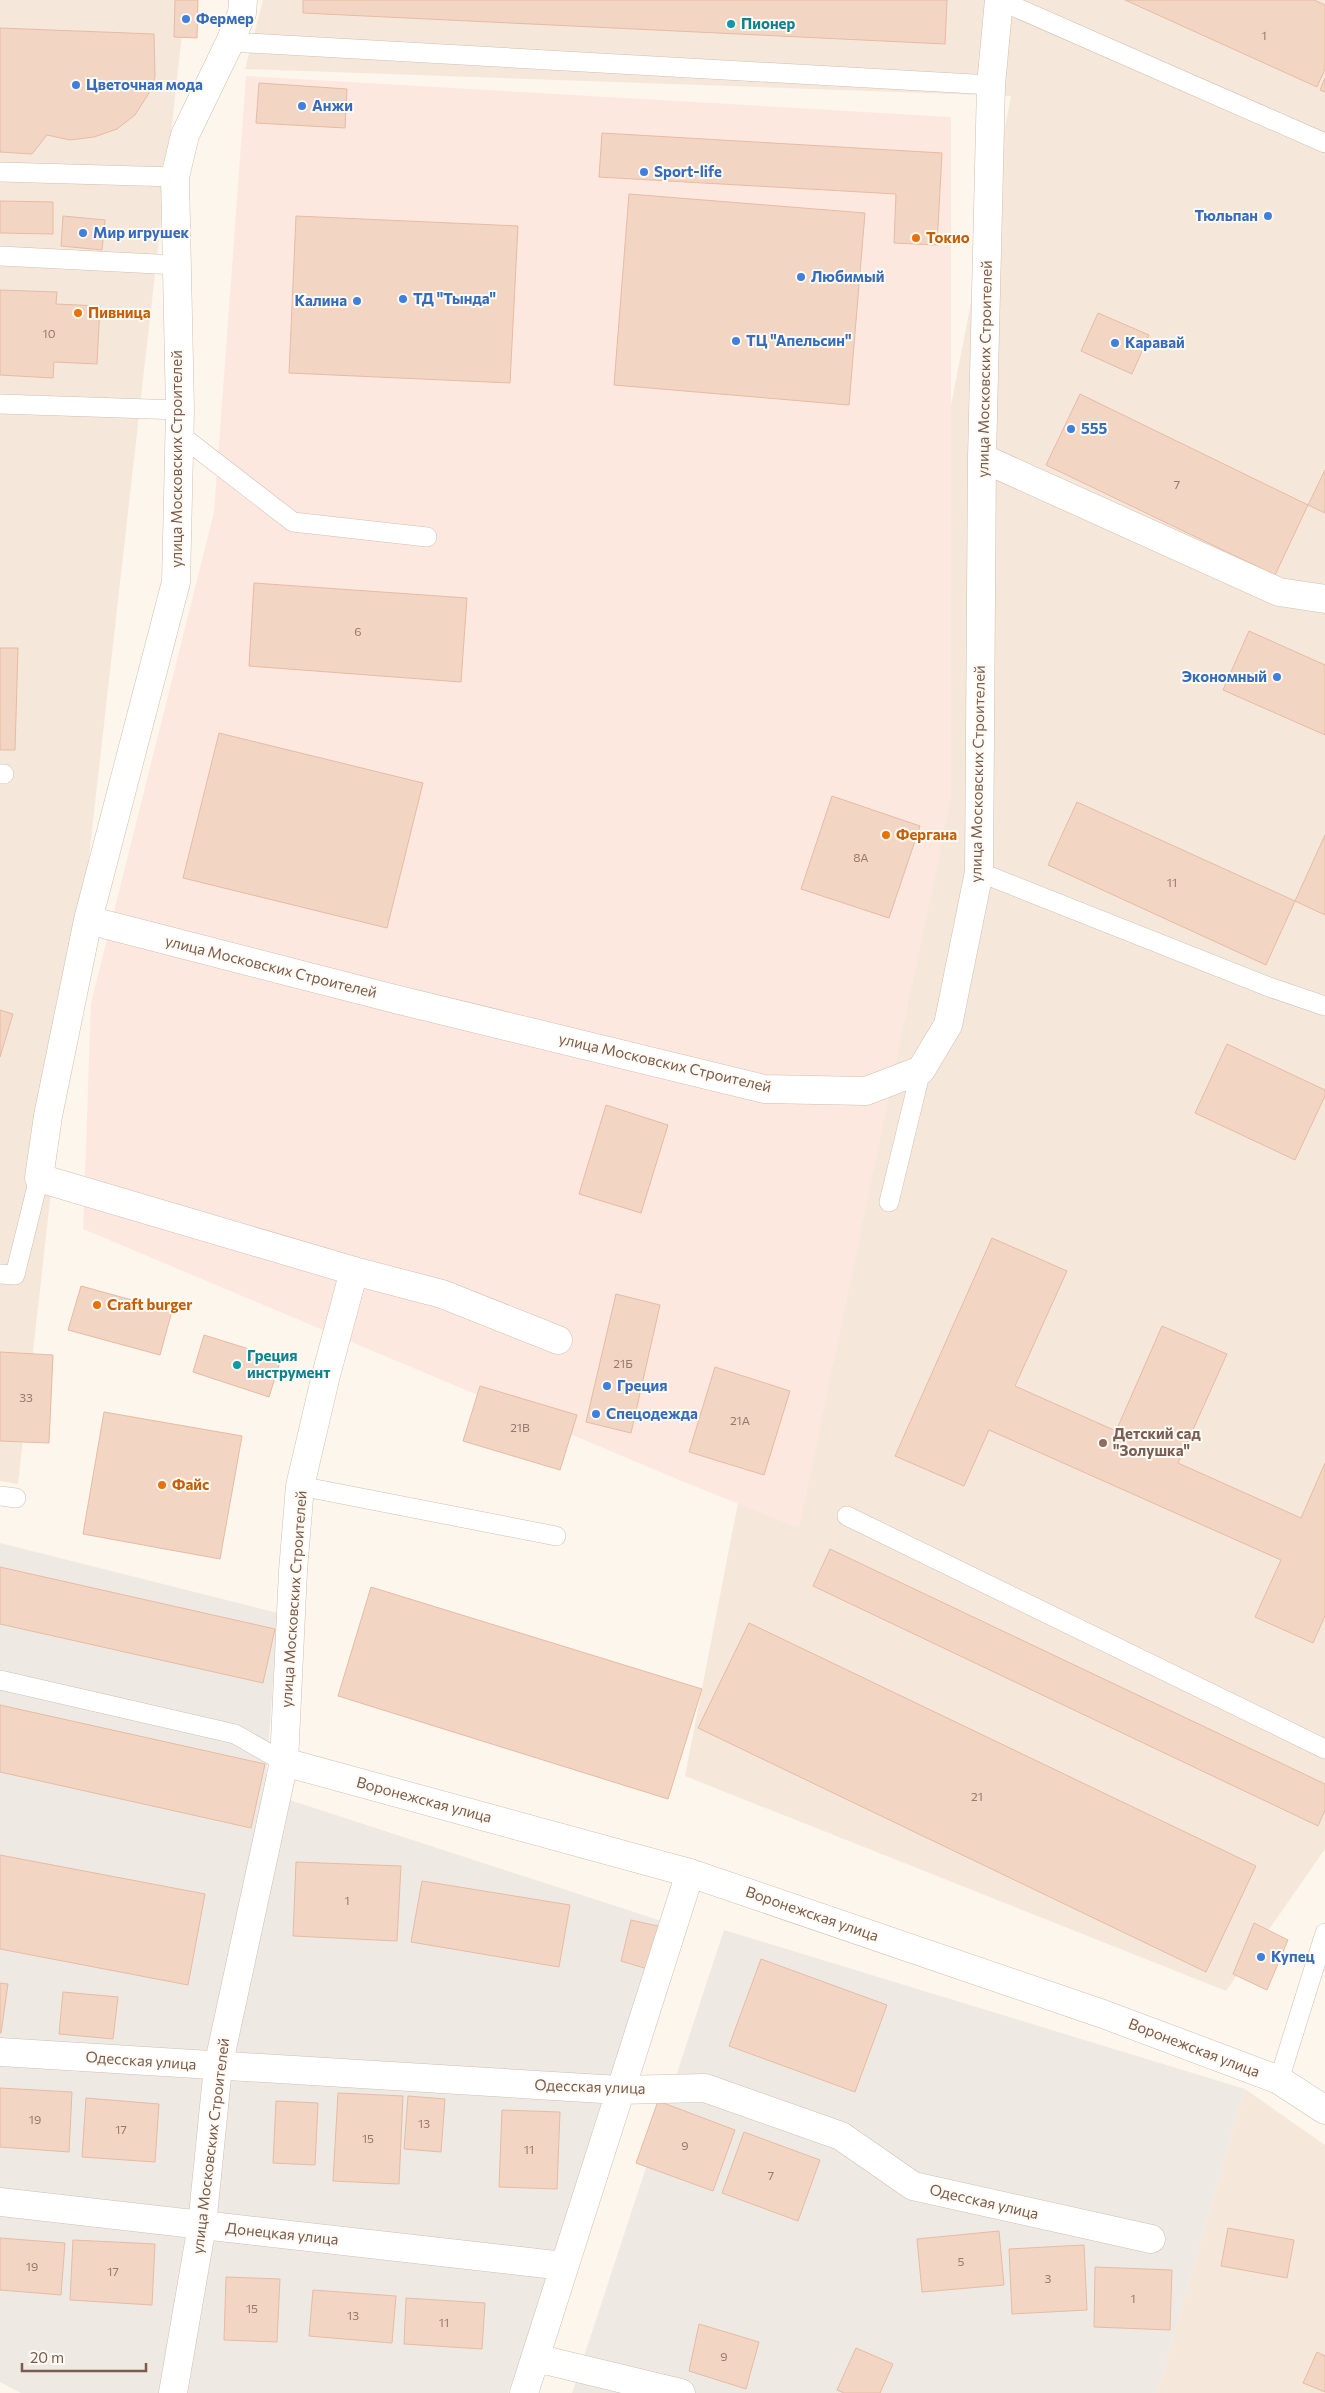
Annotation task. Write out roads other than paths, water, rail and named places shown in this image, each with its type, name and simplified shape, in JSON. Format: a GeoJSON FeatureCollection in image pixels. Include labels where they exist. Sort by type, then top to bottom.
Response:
{"type":"FeatureCollection","features":[{"type":"Feature","properties":{"kind":"street","name":"улица Московских Строителей"},"geometry":{"type":"LineString","coordinates":[[39,1178],[48,1116],[88,920],[176,582],[179,422],[175,177],[185,135],[230,42],[242,13],[243,0]]}},
{"type":"Feature","properties":{"kind":"street","name":"улица Московских Строителей"},"geometry":{"type":"LineString","coordinates":[[88,920],[395,999],[764,1089],[866,1092],[920,1070],[948,1026],[979,872],[982,458],[991,85],[999,0]]}},
{"type":"Feature","properties":{"kind":"street"},"geometry":{"type":"LineString","coordinates":[[982,458],[1279,592],[1325,600]]}},
{"type":"Feature","properties":{"kind":"street"},"geometry":{"type":"LineString","coordinates":[[39,1178],[354,1271],[442,1294],[558,1340]]}},
{"type":"Feature","properties":{"kind":"street","name":"улица Московских Строителей"},"geometry":{"type":"LineString","coordinates":[[173,2393],[202,2225],[218,2066],[284,1762],[292,1572],[300,1486],[326,1375],[354,1271]]}},
{"type":"Feature","properties":{"kind":"street","name":"Воронежская улица"},"geometry":{"type":"LineString","coordinates":[[284,1762],[690,1873],[1103,2014],[1280,2080],[1325,2110]]}},
{"type":"Feature","properties":{"kind":"street"},"geometry":{"type":"LineString","coordinates":[[524,2393],[619,2090],[690,1873]]}},
{"type":"Feature","properties":{"kind":"street","name":"Одесская улица"},"geometry":{"type":"LineString","coordinates":[[0,2052],[619,2090],[705,2088],[841,2136],[913,2186],[1151,2239]]}},
{"type":"Feature","properties":{"kind":"street","name":"Донецкая улица"},"geometry":{"type":"LineString","coordinates":[[0,2202],[564,2266]]}},
{"type":"Feature","properties":{"kind":"street"},"geometry":{"type":"LineString","coordinates":[[536,2358],[681,2393]]}},
{"type":"Feature","properties":{"kind":"lane"},"geometry":{"type":"LineString","coordinates":[[999,0],[1325,143]]}},
{"type":"Feature","properties":{"kind":"lane"},"geometry":{"type":"LineString","coordinates":[[230,42],[991,85]]}},
{"type":"Feature","properties":{"kind":"lane"},"geometry":{"type":"LineString","coordinates":[[0,172],[175,177]]}},
{"type":"Feature","properties":{"kind":"lane"},"geometry":{"type":"LineString","coordinates":[[0,256],[176,265]]}},
{"type":"Feature","properties":{"kind":"lane"},"geometry":{"type":"LineString","coordinates":[[0,404],[179,422],[293,522],[428,537]]}},
{"type":"Feature","properties":{"kind":"lane"},"geometry":{"type":"LineString","coordinates":[[979,872],[1269,987],[1325,1006]]}},
{"type":"Feature","properties":{"kind":"lane"},"geometry":{"type":"LineString","coordinates":[[889,1202],[920,1070]]}},
{"type":"Feature","properties":{"kind":"lane"},"geometry":{"type":"LineString","coordinates":[[0,1274],[14,1274],[39,1178]]}},
{"type":"Feature","properties":{"kind":"lane"},"geometry":{"type":"LineString","coordinates":[[300,1486],[556,1536]]}},
{"type":"Feature","properties":{"kind":"lane"},"geometry":{"type":"LineString","coordinates":[[847,1516],[1325,1748]]}},
{"type":"Feature","properties":{"kind":"lane"},"geometry":{"type":"LineString","coordinates":[[0,1680],[235,1734],[284,1762]]}},
{"type":"Feature","properties":{"kind":"lane"},"geometry":{"type":"LineString","coordinates":[[1280,2080],[1325,1933]]}},
{"type":"Feature","properties":{"kind":"place","name":"Фермер"},"geometry":{"type":"Point","coordinates":[186,19]}},
{"type":"Feature","properties":{"kind":"place","name":"Пионер"},"geometry":{"type":"Point","coordinates":[731,24]}},
{"type":"Feature","properties":{"kind":"place","name":"Цветочная мода"},"geometry":{"type":"Point","coordinates":[76,85]}},
{"type":"Feature","properties":{"kind":"place","name":"Анжи"},"geometry":{"type":"Point","coordinates":[302,106]}},
{"type":"Feature","properties":{"kind":"place","name":"Sport-life"},"geometry":{"type":"Point","coordinates":[644,172]}},
{"type":"Feature","properties":{"kind":"place","name":"Тюльпан"},"geometry":{"type":"Point","coordinates":[1268,216]}},
{"type":"Feature","properties":{"kind":"place","name":"Мир игрушек"},"geometry":{"type":"Point","coordinates":[83,233]}},
{"type":"Feature","properties":{"kind":"place","name":"Токио"},"geometry":{"type":"Point","coordinates":[916,238]}},
{"type":"Feature","properties":{"kind":"place","name":"Любимый"},"geometry":{"type":"Point","coordinates":[801,277]}},
{"type":"Feature","properties":{"kind":"place","name":"ТД \"Тында\""},"geometry":{"type":"Point","coordinates":[403,299]}},
{"type":"Feature","properties":{"kind":"place","name":"Калина"},"geometry":{"type":"Point","coordinates":[357,301]}},
{"type":"Feature","properties":{"kind":"place","name":"Пивница"},"geometry":{"type":"Point","coordinates":[78,313]}},
{"type":"Feature","properties":{"kind":"place","name":"ТЦ \"Апельсин\""},"geometry":{"type":"Point","coordinates":[736,341]}},
{"type":"Feature","properties":{"kind":"place","name":"Каравай"},"geometry":{"type":"Point","coordinates":[1115,343]}},
{"type":"Feature","properties":{"kind":"place","name":"555"},"geometry":{"type":"Point","coordinates":[1071,429]}},
{"type":"Feature","properties":{"kind":"place","name":"Экономный"},"geometry":{"type":"Point","coordinates":[1277,677]}},
{"type":"Feature","properties":{"kind":"place","name":"Фергана"},"geometry":{"type":"Point","coordinates":[886,835]}},
{"type":"Feature","properties":{"kind":"place","name":"Craft burger"},"geometry":{"type":"Point","coordinates":[97,1305]}},
{"type":"Feature","properties":{"kind":"place","name":"Греция инструмент"},"geometry":{"type":"Point","coordinates":[237,1365]}},
{"type":"Feature","properties":{"kind":"place","name":"Греция"},"geometry":{"type":"Point","coordinates":[607,1386]}},
{"type":"Feature","properties":{"kind":"place","name":"Спецодежда"},"geometry":{"type":"Point","coordinates":[596,1414]}},
{"type":"Feature","properties":{"kind":"place","name":"Детский сад \"Золушка\""},"geometry":{"type":"Point","coordinates":[1103,1443]}},
{"type":"Feature","properties":{"kind":"place","name":"Файс"},"geometry":{"type":"Point","coordinates":[162,1485]}},
{"type":"Feature","properties":{"kind":"place","name":"Купец"},"geometry":{"type":"Point","coordinates":[1261,1957]}}]}
